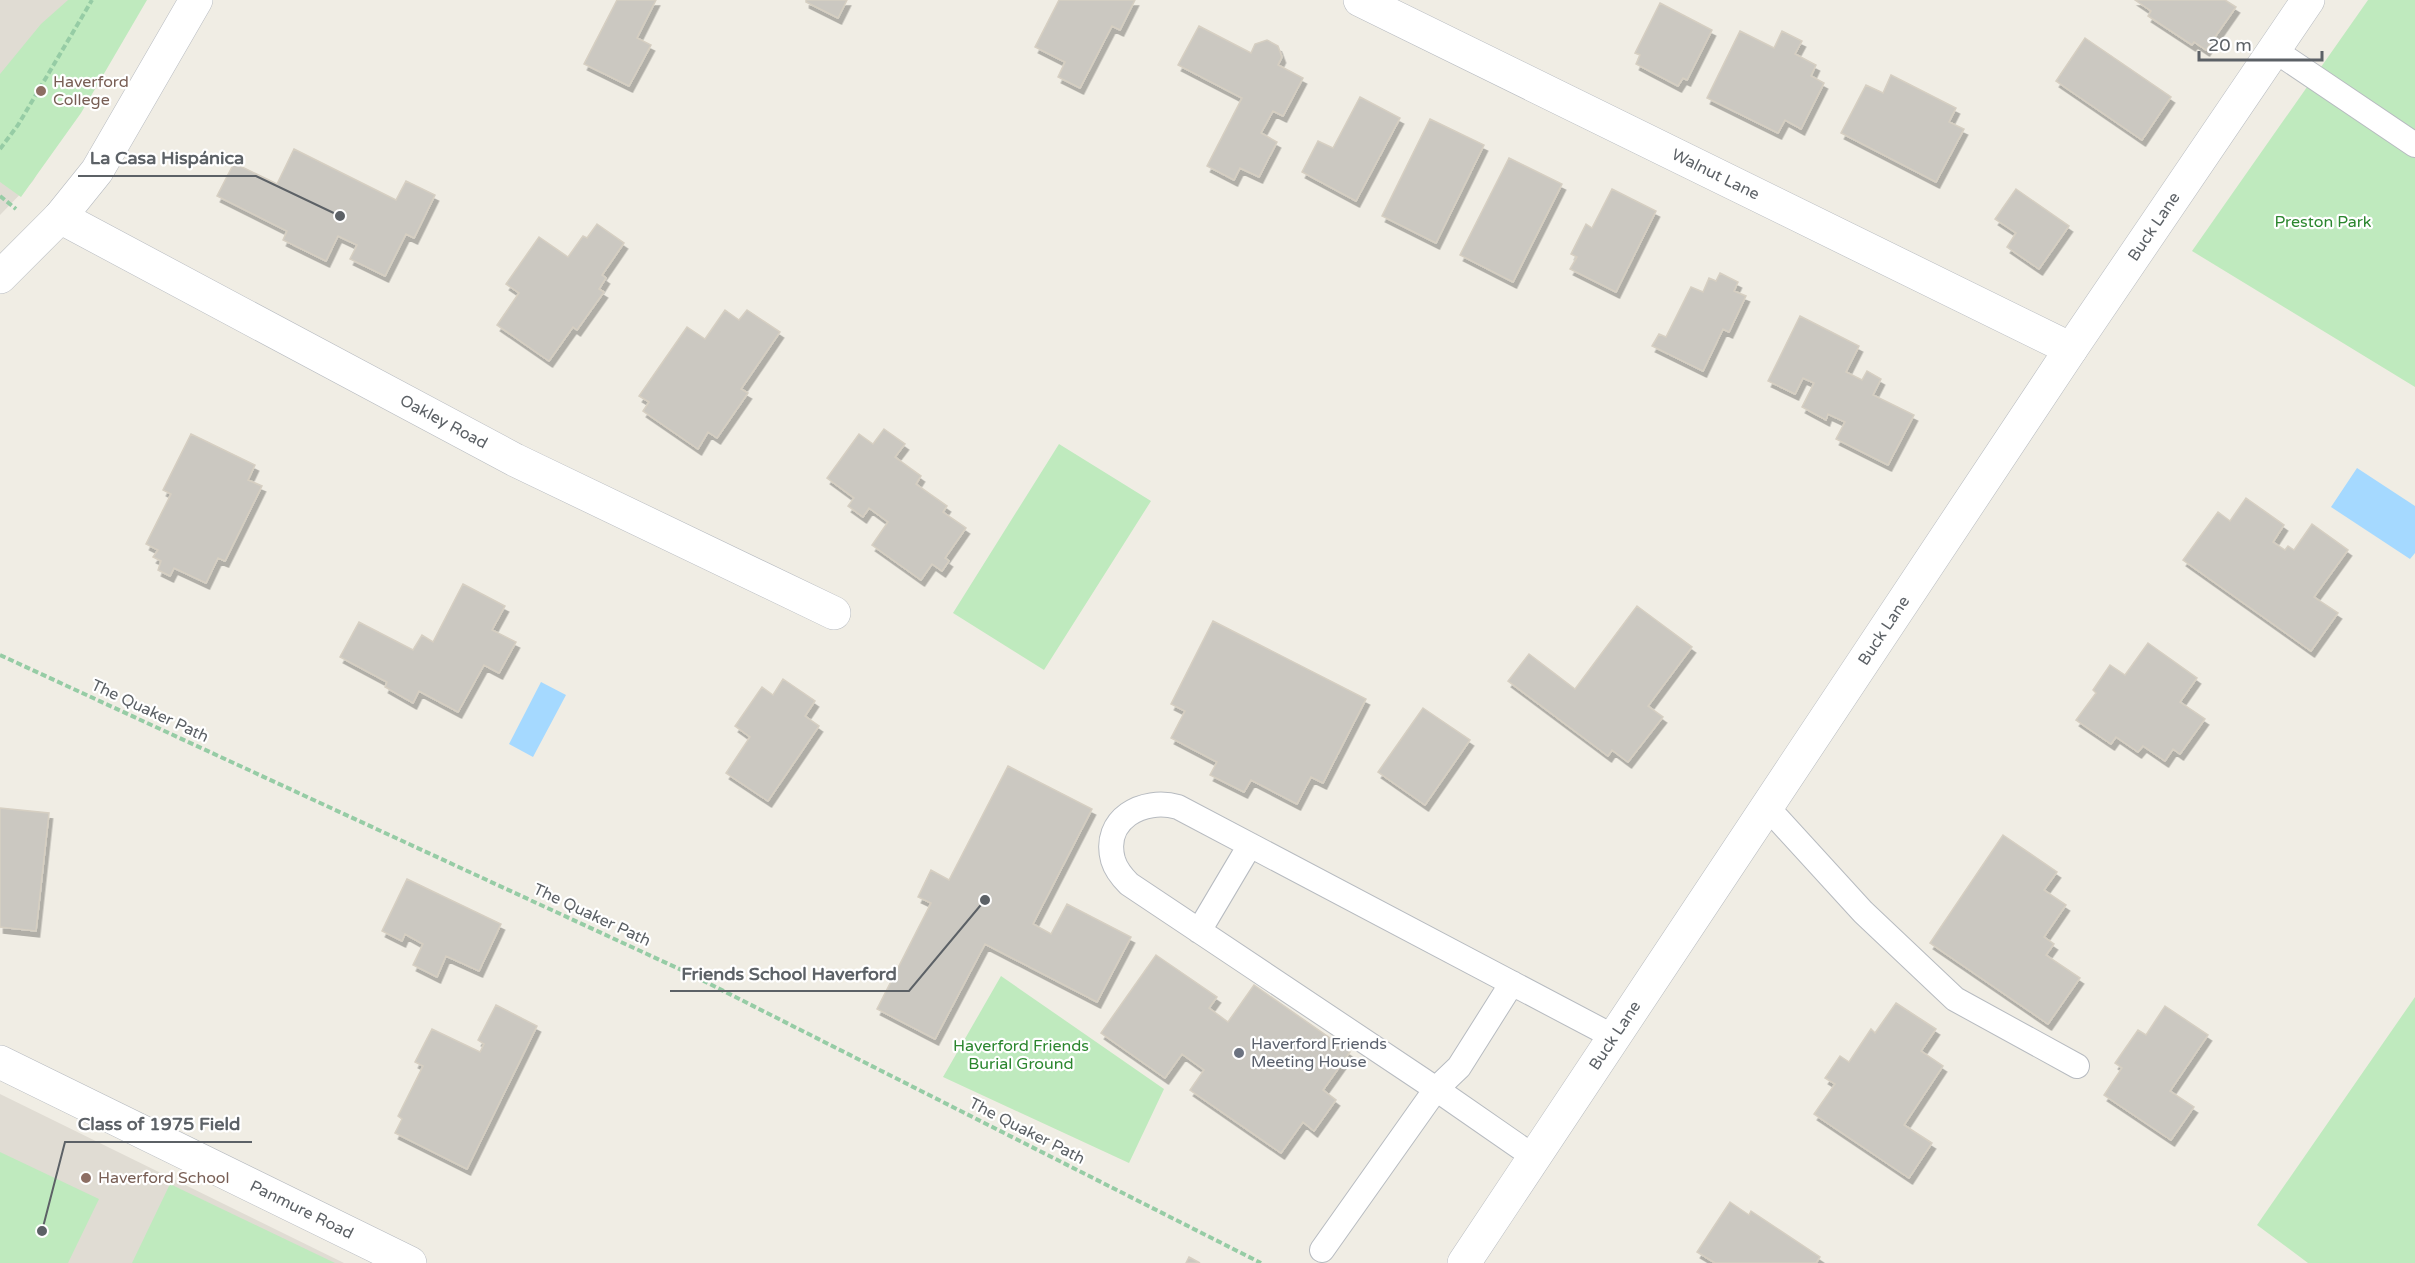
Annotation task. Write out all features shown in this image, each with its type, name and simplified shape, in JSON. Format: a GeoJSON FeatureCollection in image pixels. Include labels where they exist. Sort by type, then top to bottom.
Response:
{"type":"FeatureCollection","features":[{"type":"Feature","properties":{"kind":"street"},"geometry":{"type":"LineString","coordinates":[[0,277],[60,217],[97,171],[196,0]]}},
{"type":"Feature","properties":{"kind":"street","name":"Walnut Lane"},"geometry":{"type":"LineString","coordinates":[[1360,0],[2071,349]]}},
{"type":"Feature","properties":{"kind":"street","name":"Buck Lane"},"geometry":{"type":"LineString","coordinates":[[1464,1263],[1526,1152],[1614,1036],[2071,349],[2308,0]]}},
{"type":"Feature","properties":{"kind":"street","name":"Oakley Road"},"geometry":{"type":"LineString","coordinates":[[60,217],[515,460],[834,613]]}},
{"type":"Feature","properties":{"kind":"street","name":"Panmure Road"},"geometry":{"type":"LineString","coordinates":[[0,1062],[410,1263]]}},
{"type":"Feature","properties":{"kind":"lane"},"geometry":{"type":"LineString","coordinates":[[2274,50],[2415,145]]}},
{"type":"Feature","properties":{"kind":"lane"},"geometry":{"type":"LineString","coordinates":[[1526,1152],[1436,1089],[1128,884],[1113,859],[1112,844],[1123,818],[1147,804],[1164,803],[1178,807],[1614,1036]]}},
{"type":"Feature","properties":{"kind":"lane"},"geometry":{"type":"LineString","coordinates":[[1767,807],[1863,912],[1955,999],[2077,1066]]}},
{"type":"Feature","properties":{"kind":"lane"},"geometry":{"type":"LineString","coordinates":[[1199,931],[1251,845]]}},
{"type":"Feature","properties":{"kind":"lane"},"geometry":{"type":"LineString","coordinates":[[1322,1250],[1436,1089],[1459,1067],[1512,983]]}},
{"type":"Feature","properties":{"kind":"path"},"geometry":{"type":"LineString","coordinates":[[0,149],[18,125],[92,0]]}},
{"type":"Feature","properties":{"kind":"path"},"geometry":{"type":"LineString","coordinates":[[0,196],[22,214]]}},
{"type":"Feature","properties":{"kind":"path","name":"The Quaker Path"},"geometry":{"type":"LineString","coordinates":[[0,655],[688,973],[1261,1263]]}},
{"type":"Feature","properties":{"kind":"shaded area","name":"Haverford College"},"geometry":{"type":"Polygon","coordinates":[[[0,0],[132,0],[33,181],[0,215],[0,0]]]}},
{"type":"Feature","properties":{"kind":"shaded area","name":"Haverford School"},"geometry":{"type":"Polygon","coordinates":[[[0,1094],[344,1263],[0,1263],[0,1094]]]}},
{"type":"Feature","properties":{"kind":"green space","name":"Haverford College"},"geometry":{"type":"Polygon","coordinates":[[[68,0],[147,0],[81,113],[21,197],[0,182],[0,74],[41,24],[68,0]]]}},
{"type":"Feature","properties":{"kind":"green space","name":"Preston Park"},"geometry":{"type":"Polygon","coordinates":[[[2368,0],[2415,0],[2415,387],[2192,251],[2368,0]]]}},
{"type":"Feature","properties":{"kind":"green space"},"geometry":{"type":"Polygon","coordinates":[[[1059,444],[1151,501],[1044,670],[953,613],[1059,444]]]}},
{"type":"Feature","properties":{"kind":"green space","name":"Haverford Friends Burial Ground"},"geometry":{"type":"Polygon","coordinates":[[[1001,976],[1164,1089],[1129,1163],[943,1077],[1001,976]]]}},
{"type":"Feature","properties":{"kind":"green space"},"geometry":{"type":"Polygon","coordinates":[[[2415,997],[2415,1263],[2308,1263],[2257,1225],[2415,997]]]}},
{"type":"Feature","properties":{"kind":"green space"},"geometry":{"type":"Polygon","coordinates":[[[0,1152],[99,1199],[68,1263],[0,1263],[0,1152]]]}},
{"type":"Feature","properties":{"kind":"green space"},"geometry":{"type":"Polygon","coordinates":[[[170,1184],[335,1263],[132,1263],[170,1184]]]}},
{"type":"Feature","properties":{"kind":"water"},"geometry":{"type":"Polygon","coordinates":[[[2357,468],[2415,506],[2415,553],[2410,559],[2331,507],[2357,468]]]}},
{"type":"Feature","properties":{"kind":"water"},"geometry":{"type":"Polygon","coordinates":[[[541,682],[566,695],[533,757],[509,744],[541,682]]]}},
{"type":"Feature","properties":{"kind":"building"},"geometry":{"type":"Polygon","coordinates":[[[617,0],[656,0],[637,38],[651,45],[629,86],[584,64],[617,0]]]}},
{"type":"Feature","properties":{"kind":"building"},"geometry":{"type":"Polygon","coordinates":[[[806,0],[847,0],[838,18],[806,0]]]}},
{"type":"Feature","properties":{"kind":"building"},"geometry":{"type":"Polygon","coordinates":[[[1059,0],[1135,0],[1120,30],[1112,26],[1080,88],[1058,77],[1065,62],[1035,47],[1059,0]]]}},
{"type":"Feature","properties":{"kind":"building"},"geometry":{"type":"Polygon","coordinates":[[[2135,0],[2225,0],[2236,7],[2206,50],[2194,42],[2192,45],[2148,16],[2151,11],[2135,0]]]}},
{"type":"Feature","properties":{"kind":"building"},"geometry":{"type":"Polygon","coordinates":[[[1660,3],[1712,30],[1687,80],[1683,78],[1678,86],[1636,64],[1640,55],[1635,53],[1660,3]]]}},
{"type":"Feature","properties":{"kind":"building"},"geometry":{"type":"Polygon","coordinates":[[[1199,26],[1251,53],[1255,44],[1267,40],[1278,46],[1282,57],[1278,65],[1303,78],[1283,116],[1273,111],[1261,133],[1277,142],[1259,177],[1240,168],[1234,180],[1207,166],[1242,98],[1178,65],[1199,26]]]}},
{"type":"Feature","properties":{"kind":"building"},"geometry":{"type":"Polygon","coordinates":[[[1740,31],[1774,48],[1782,31],[1802,41],[1795,54],[1816,65],[1811,76],[1824,83],[1801,129],[1785,120],[1778,133],[1707,98],[1740,31]]]}},
{"type":"Feature","properties":{"kind":"building"},"geometry":{"type":"Polygon","coordinates":[[[2085,38],[2171,97],[2142,140],[2056,81],[2085,38]]]}},
{"type":"Feature","properties":{"kind":"building"},"geometry":{"type":"Polygon","coordinates":[[[1891,75],[1956,108],[1949,122],[1964,129],[1936,182],[1841,133],[1866,85],[1883,93],[1891,75]]]}},
{"type":"Feature","properties":{"kind":"building"},"geometry":{"type":"Polygon","coordinates":[[[1360,97],[1400,118],[1356,201],[1302,172],[1318,141],[1333,148],[1360,97]]]}},
{"type":"Feature","properties":{"kind":"building"},"geometry":{"type":"Polygon","coordinates":[[[1430,119],[1484,145],[1436,243],[1382,216],[1430,119]]]}},
{"type":"Feature","properties":{"kind":"building"},"geometry":{"type":"Polygon","coordinates":[[[294,149],[396,200],[406,181],[435,195],[414,238],[406,234],[385,276],[350,259],[357,245],[338,236],[326,261],[283,240],[287,231],[217,196],[234,163],[277,184],[294,149]]]}},
{"type":"Feature","properties":{"kind":"building"},"geometry":{"type":"Polygon","coordinates":[[[1509,158],[1562,184],[1513,282],[1460,255],[1509,158]]]}},
{"type":"Feature","properties":{"kind":"building"},"geometry":{"type":"Polygon","coordinates":[[[1612,189],[1656,211],[1616,292],[1570,269],[1577,257],[1571,254],[1586,224],[1592,228],[1612,189]]]}},
{"type":"Feature","properties":{"kind":"building"},"geometry":{"type":"Polygon","coordinates":[[[2016,189],[2069,226],[2039,269],[2007,247],[2016,233],[1995,219],[2016,189]]]}},
{"type":"Feature","properties":{"kind":"building"},"geometry":{"type":"Polygon","coordinates":[[[597,224],[624,243],[602,275],[606,278],[599,289],[604,292],[577,330],[573,327],[549,361],[497,325],[519,293],[506,284],[539,237],[568,257],[583,236],[587,238],[597,224]]]}},
{"type":"Feature","properties":{"kind":"building"},"geometry":{"type":"Polygon","coordinates":[[[1720,273],[1738,282],[1734,291],[1746,296],[1729,332],[1723,329],[1703,371],[1652,346],[1659,334],[1666,337],[1691,287],[1703,292],[1709,278],[1716,281],[1720,273]]]}},
{"type":"Feature","properties":{"kind":"building"},"geometry":{"type":"Polygon","coordinates":[[[725,310],[739,320],[747,310],[780,332],[741,389],[748,393],[717,438],[708,432],[698,449],[643,411],[649,402],[639,396],[687,327],[705,339],[725,310]]]}},
{"type":"Feature","properties":{"kind":"building"},"geometry":{"type":"Polygon","coordinates":[[[1800,316],[1859,346],[1846,372],[1862,380],[1867,371],[1881,379],[1873,395],[1914,415],[1888,465],[1836,439],[1845,422],[1828,414],[1826,420],[1802,407],[1814,383],[1803,378],[1795,394],[1768,381],[1800,316]]]}},
{"type":"Feature","properties":{"kind":"building"},"geometry":{"type":"Polygon","coordinates":[[[884,429],[905,444],[895,457],[921,476],[916,484],[947,506],[943,512],[966,528],[945,558],[949,561],[942,571],[932,564],[921,580],[872,545],[888,522],[869,508],[863,517],[848,506],[854,498],[827,478],[859,434],[873,444],[884,429]]]}},
{"type":"Feature","properties":{"kind":"building"},"geometry":{"type":"Polygon","coordinates":[[[191,434],[255,465],[248,480],[262,486],[225,561],[218,558],[206,583],[174,568],[170,576],[158,570],[161,561],[153,557],[158,550],[146,544],[171,494],[163,490],[191,434]]]}},
{"type":"Feature","properties":{"kind":"building"},"geometry":{"type":"Polygon","coordinates":[[[2246,498],[2284,525],[2273,542],[2285,550],[2288,546],[2294,550],[2312,524],[2348,550],[2314,597],[2338,613],[2311,651],[2183,560],[2218,512],[2230,521],[2246,498]]]}},
{"type":"Feature","properties":{"kind":"building"},"geometry":{"type":"Polygon","coordinates":[[[463,584],[505,606],[492,630],[516,642],[499,673],[484,665],[458,712],[419,691],[413,703],[385,687],[387,682],[340,657],[359,622],[413,650],[422,635],[433,642],[463,584]]]}},
{"type":"Feature","properties":{"kind":"building"},"geometry":{"type":"Polygon","coordinates":[[[1637,606],[1692,647],[1648,706],[1663,717],[1628,762],[1612,750],[1608,756],[1508,681],[1529,654],[1575,689],[1637,606]]]}},
{"type":"Feature","properties":{"kind":"building"},"geometry":{"type":"Polygon","coordinates":[[[1213,621],[1366,699],[1323,783],[1311,777],[1297,804],[1251,780],[1244,792],[1210,775],[1217,762],[1171,738],[1185,711],[1171,704],[1213,621]]]}},
{"type":"Feature","properties":{"kind":"building"},"geometry":{"type":"Polygon","coordinates":[[[2148,643],[2197,678],[2180,702],[2205,719],[2180,754],[2173,749],[2165,761],[2143,746],[2138,752],[2116,737],[2111,744],[2076,720],[2096,693],[2093,690],[2110,665],[2125,675],[2148,643]]]}},
{"type":"Feature","properties":{"kind":"building"},"geometry":{"type":"Polygon","coordinates":[[[783,679],[815,701],[805,716],[819,726],[768,801],[726,773],[750,737],[735,726],[762,687],[773,695],[783,679]]]}},
{"type":"Feature","properties":{"kind":"building"},"geometry":{"type":"Polygon","coordinates":[[[1423,708],[1470,740],[1425,805],[1378,772],[1423,708]]]}},
{"type":"Feature","properties":{"kind":"building"},"geometry":{"type":"Polygon","coordinates":[[[1008,766],[1092,809],[1033,924],[1051,934],[1067,904],[1131,937],[1097,1002],[985,944],[935,1039],[877,1009],[931,903],[918,897],[931,870],[949,880],[1008,766]]]}},
{"type":"Feature","properties":{"kind":"building"},"geometry":{"type":"Polygon","coordinates":[[[0,808],[49,813],[36,931],[0,927],[0,808]]]}},
{"type":"Feature","properties":{"kind":"building"},"geometry":{"type":"Polygon","coordinates":[[[2003,835],[2057,872],[2044,890],[2066,905],[2044,937],[2054,944],[2046,955],[2080,978],[2048,1024],[1930,943],[2003,835]]]}},
{"type":"Feature","properties":{"kind":"building"},"geometry":{"type":"Polygon","coordinates":[[[407,879],[501,924],[479,971],[446,956],[437,977],[413,965],[423,944],[405,934],[402,941],[382,931],[407,879]]]}},
{"type":"Feature","properties":{"kind":"building","name":"Haverford Friends Meeting House"},"geometry":{"type":"Polygon","coordinates":[[[1156,955],[1217,997],[1209,1008],[1228,1022],[1254,985],[1350,1052],[1323,1090],[1336,1100],[1314,1131],[1303,1122],[1281,1153],[1190,1090],[1204,1070],[1182,1054],[1165,1078],[1101,1033],[1156,955]]]}},
{"type":"Feature","properties":{"kind":"building"},"geometry":{"type":"Polygon","coordinates":[[[1896,1003],[1936,1029],[1921,1051],[1943,1066],[1904,1125],[1932,1143],[1909,1178],[1814,1114],[1835,1084],[1825,1078],[1840,1056],[1849,1062],[1871,1029],[1875,1033],[1896,1003]]]}},
{"type":"Feature","properties":{"kind":"building"},"geometry":{"type":"Polygon","coordinates":[[[496,1005],[537,1026],[467,1169],[395,1133],[402,1119],[398,1116],[423,1066],[415,1062],[432,1029],[480,1052],[484,1044],[478,1040],[496,1005]]]}},
{"type":"Feature","properties":{"kind":"building"},"geometry":{"type":"Polygon","coordinates":[[[2165,1006],[2208,1035],[2170,1091],[2194,1107],[2171,1140],[2104,1095],[2122,1068],[2115,1063],[2138,1030],[2146,1035],[2165,1006]]]}},
{"type":"Feature","properties":{"kind":"building"},"geometry":{"type":"Polygon","coordinates":[[[1730,1202],[1749,1215],[1751,1211],[1820,1257],[1816,1263],[1715,1263],[1697,1252],[1730,1202]]]}},
{"type":"Feature","properties":{"kind":"building"},"geometry":{"type":"Polygon","coordinates":[[[1189,1257],[1200,1263],[1186,1263],[1189,1257]]]}},
{"type":"Feature","properties":{"kind":"place","name":"Haverford College"},"geometry":{"type":"Point","coordinates":[41,91]}},
{"type":"Feature","properties":{"kind":"place","name":"La Casa Hispánica"},"geometry":{"type":"Point","coordinates":[340,216]}},
{"type":"Feature","properties":{"kind":"place","name":"Friends School Haverford"},"geometry":{"type":"Point","coordinates":[985,900]}},
{"type":"Feature","properties":{"kind":"place","name":"Haverford Friends Meeting House"},"geometry":{"type":"Point","coordinates":[1239,1053]}},
{"type":"Feature","properties":{"kind":"place","name":"Haverford School"},"geometry":{"type":"Point","coordinates":[86,1178]}},
{"type":"Feature","properties":{"kind":"place","name":"Class of 1975 Field"},"geometry":{"type":"Point","coordinates":[42,1231]}}]}
